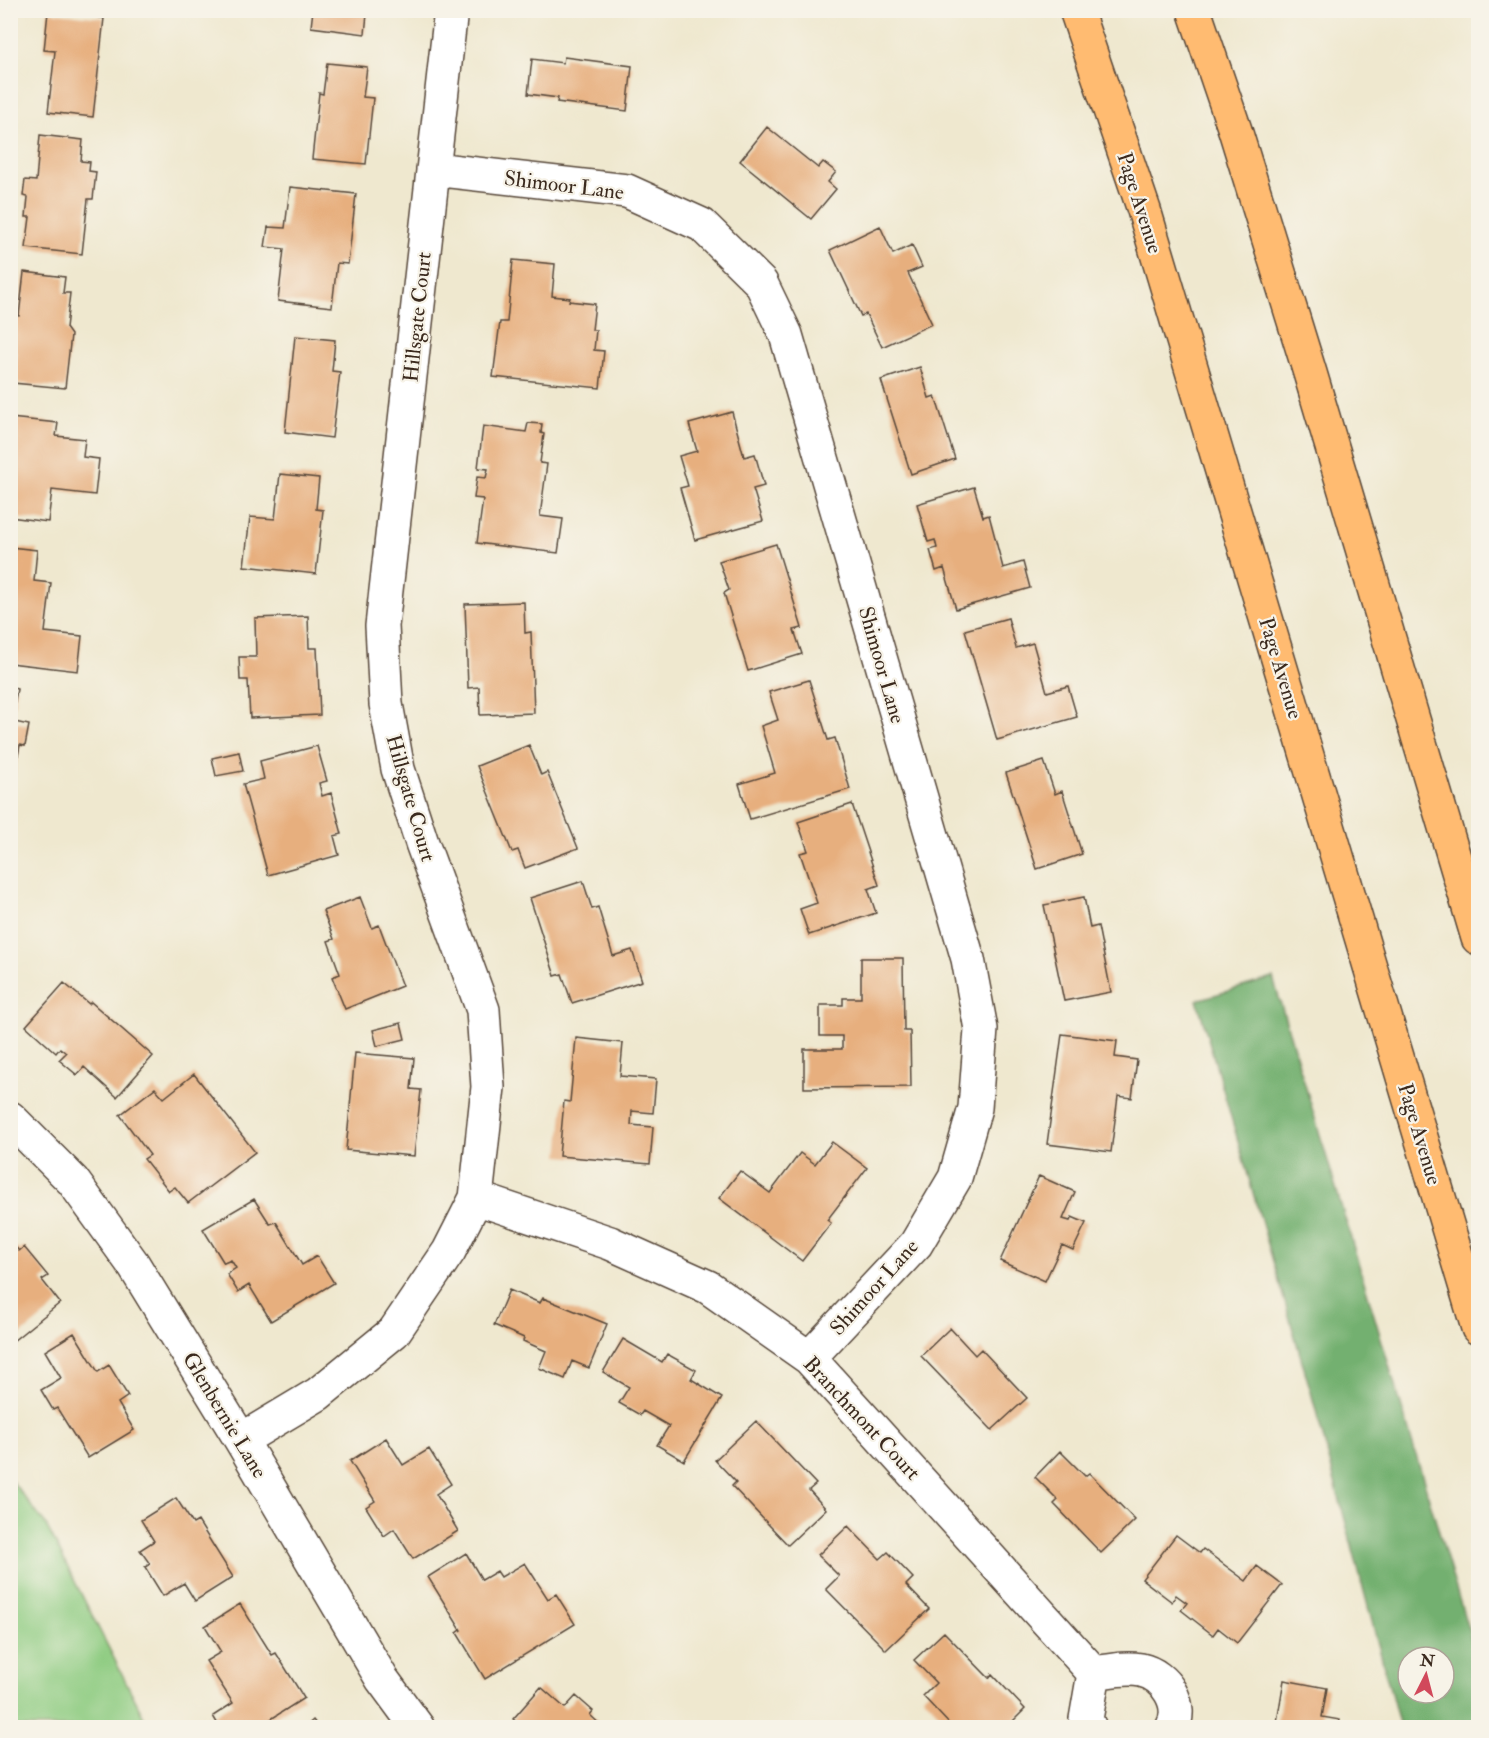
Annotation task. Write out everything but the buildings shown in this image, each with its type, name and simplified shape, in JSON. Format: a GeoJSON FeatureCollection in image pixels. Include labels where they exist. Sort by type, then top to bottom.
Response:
{"type":"FeatureCollection","features":[{"type":"Feature","properties":{"kind":"highway","name":"Page Avenue"},"geometry":{"type":"LineString","coordinates":[[1076,10],[1144,210],[1479,1328]]}},
{"type":"Feature","properties":{"kind":"highway"},"geometry":{"type":"LineString","coordinates":[[1194,10],[1235,130],[1307,362],[1479,938]]}},
{"type":"Feature","properties":{"kind":"street","name":"Hillsgate Court"},"geometry":{"type":"LineString","coordinates":[[241,1440],[318,1395],[394,1332],[449,1251],[476,1198],[488,1087],[483,1011],[422,843],[398,769],[386,704],[382,627],[451,10]]}},
{"type":"Feature","properties":{"kind":"street","name":"Shimoor Lane"},"geometry":{"type":"LineString","coordinates":[[433,169],[627,191],[702,225],[761,283],[786,335],[968,959],[981,1029],[975,1108],[955,1178],[916,1244],[809,1358]]}},
{"type":"Feature","properties":{"kind":"street","name":"Glenbernie Lane"},"geometry":{"type":"LineString","coordinates":[[10,1118],[73,1181],[126,1255],[241,1440],[382,1679],[418,1728]]}},
{"type":"Feature","properties":{"kind":"street","name":"Branchmont Court"},"geometry":{"type":"LineString","coordinates":[[476,1198],[610,1243],[708,1287],[809,1358],[1094,1673]]}},
{"type":"Feature","properties":{"kind":"street"},"geometry":{"type":"LineString","coordinates":[[1090,1728],[1086,1719],[1094,1673],[1120,1669],[1142,1670],[1163,1681],[1175,1700],[1176,1722],[1172,1728]]}},
{"type":"Feature","properties":{"kind":"green space"},"geometry":{"type":"Polygon","coordinates":[[[1273,978],[1478,1662],[1478,1727],[1400,1727],[1311,1392],[1197,1000],[1273,978]]]}},
{"type":"Feature","properties":{"kind":"green space"},"geometry":{"type":"Polygon","coordinates":[[[11,1480],[46,1525],[149,1727],[11,1727],[11,1480]]]}}]}
